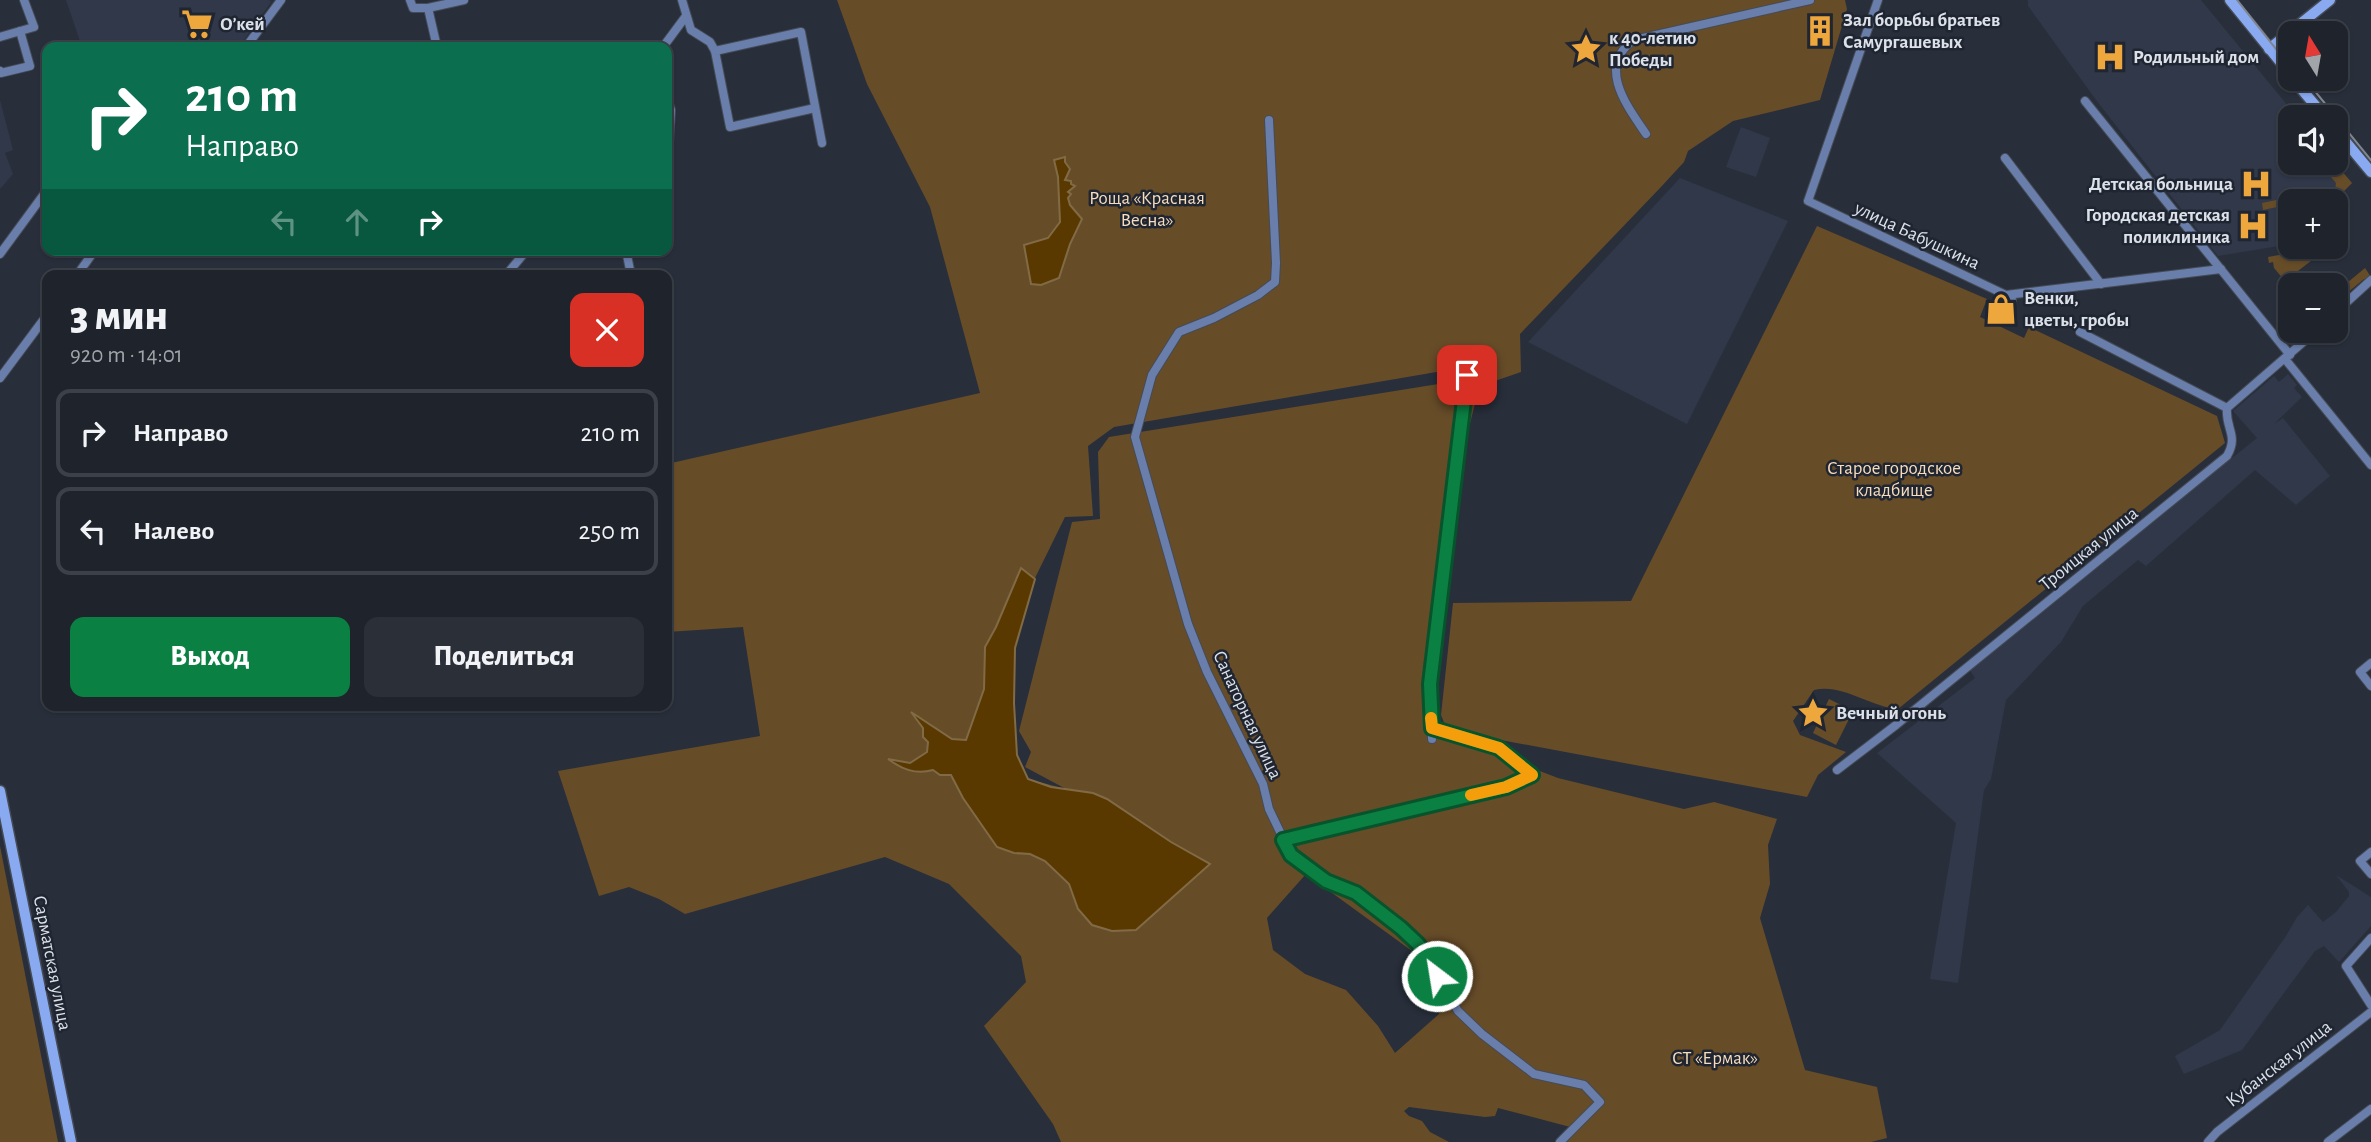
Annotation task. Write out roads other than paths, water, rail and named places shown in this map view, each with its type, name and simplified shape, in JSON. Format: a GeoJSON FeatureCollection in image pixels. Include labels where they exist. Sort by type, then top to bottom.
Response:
{"type":"FeatureCollection","features":[{"type":"Feature","properties":{"kind":"main road"},"geometry":{"type":"LineString","coordinates":[[2230,0],[2278,60]]}},
{"type":"Feature","properties":{"kind":"main road"},"geometry":{"type":"LineString","coordinates":[[2269,49],[2330,0]]}},
{"type":"Feature","properties":{"kind":"main road"},"geometry":{"type":"LineString","coordinates":[[2304,91],[2315,105]]}},
{"type":"Feature","properties":{"kind":"main road"},"geometry":{"type":"LineString","coordinates":[[2348,145],[2371,172]]}},
{"type":"Feature","properties":{"kind":"main road","name":"Сарматская улица"},"geometry":{"type":"LineString","coordinates":[[0,791],[71,1142]]}},
{"type":"Feature","properties":{"kind":"street"},"geometry":{"type":"LineString","coordinates":[[0,37],[33,27],[24,0]]}},
{"type":"Feature","properties":{"kind":"street"},"geometry":{"type":"LineString","coordinates":[[250,42],[281,0]]}},
{"type":"Feature","properties":{"kind":"street"},"geometry":{"type":"LineString","coordinates":[[410,0],[413,8],[428,8],[464,0]]}},
{"type":"Feature","properties":{"kind":"street"},"geometry":{"type":"LineString","coordinates":[[682,0],[691,30],[710,41],[715,51],[730,127],[815,108]]}},
{"type":"Feature","properties":{"kind":"street"},"geometry":{"type":"LineString","coordinates":[[1646,134],[1632,114],[1614,77],[1615,66],[1623,48],[1634,40],[1810,0]]}},
{"type":"Feature","properties":{"kind":"street","name":"улица Бабушкина"},"geometry":{"type":"LineString","coordinates":[[1878,0],[1808,201],[2009,298],[2101,284]]}},
{"type":"Feature","properties":{"kind":"street"},"geometry":{"type":"LineString","coordinates":[[428,8],[436,42]]}},
{"type":"Feature","properties":{"kind":"street"},"geometry":{"type":"LineString","coordinates":[[667,42],[686,16]]}},
{"type":"Feature","properties":{"kind":"street"},"geometry":{"type":"LineString","coordinates":[[0,71],[1,73],[30,66],[20,32]]}},
{"type":"Feature","properties":{"kind":"street"},"geometry":{"type":"LineString","coordinates":[[715,51],[802,32],[822,143]]}},
{"type":"Feature","properties":{"kind":"street"},"geometry":{"type":"LineString","coordinates":[[2085,101],[2221,269],[2371,465]]}},
{"type":"Feature","properties":{"kind":"street","name":"Санаторная улица"},"geometry":{"type":"LineString","coordinates":[[1269,120],[1275,282],[1236,306],[1179,332],[1152,375],[1135,437],[1188,624],[1208,672],[1263,784],[1269,809],[1291,855],[1326,881],[1356,893],[1418,944],[1458,1011],[1482,1034],[1534,1074],[1584,1085],[1600,1102],[1560,1142]]}},
{"type":"Feature","properties":{"kind":"street"},"geometry":{"type":"LineString","coordinates":[[2005,158],[2101,284],[2221,269]]}},
{"type":"Feature","properties":{"kind":"street"},"geometry":{"type":"LineString","coordinates":[[0,254],[42,197]]}},
{"type":"Feature","properties":{"kind":"street"},"geometry":{"type":"LineString","coordinates":[[510,270],[522,256]]}},
{"type":"Feature","properties":{"kind":"street"},"geometry":{"type":"LineString","coordinates":[[2348,301],[2371,280]]}},
{"type":"Feature","properties":{"kind":"street"},"geometry":{"type":"LineString","coordinates":[[0,378],[42,322]]}},
{"type":"Feature","properties":{"kind":"street"},"geometry":{"type":"LineString","coordinates":[[2080,332],[2227,408],[2303,343]]}},
{"type":"Feature","properties":{"kind":"street"},"geometry":{"type":"LineString","coordinates":[[1432,739],[1430,684],[1467,375]]}},
{"type":"Feature","properties":{"kind":"street","name":"Троицкая улица"},"geometry":{"type":"LineString","coordinates":[[1837,770],[2227,456],[2233,446],[2234,437],[2226,416],[2227,408]]}},
{"type":"Feature","properties":{"kind":"street"},"geometry":{"type":"LineString","coordinates":[[2371,663],[2360,672],[2371,686]]}},
{"type":"Feature","properties":{"kind":"street"},"geometry":{"type":"LineString","coordinates":[[1283,840],[1506,787],[1532,775],[1499,748],[1432,728]]}},
{"type":"Feature","properties":{"kind":"street"},"geometry":{"type":"LineString","coordinates":[[2371,852],[2360,861],[2371,874]]}},
{"type":"Feature","properties":{"kind":"street"},"geometry":{"type":"LineString","coordinates":[[2371,938],[2346,966],[2371,1005]]}},
{"type":"Feature","properties":{"kind":"street","name":"Кубанская улица"},"geometry":{"type":"LineString","coordinates":[[2207,1142],[2371,1012]]}},
{"type":"Feature","properties":{"kind":"street"},"geometry":{"type":"LineString","coordinates":[[2328,1142],[2371,1109]]}},
{"type":"Feature","properties":{"kind":"tram line"},"geometry":{"type":"LineString","coordinates":[[2237,0],[2278,52]]}},
{"type":"Feature","properties":{"kind":"tram line"},"geometry":{"type":"LineString","coordinates":[[2315,91],[2371,160]]}},
{"type":"Feature","properties":{"kind":"place","name":"О’кей"},"geometry":{"type":"Point","coordinates":[197,24]}},
{"type":"Feature","properties":{"kind":"place","name":"Зал борьбы братьев Самургашевых"},"geometry":{"type":"Point","coordinates":[1820,31]}},
{"type":"Feature","properties":{"kind":"place","name":"к 40-летию Победы"},"geometry":{"type":"Point","coordinates":[1586,49]}},
{"type":"Feature","properties":{"kind":"place","name":"Родильный дом"},"geometry":{"type":"Point","coordinates":[2110,57]}},
{"type":"Feature","properties":{"kind":"place","name":"Детская больница"},"geometry":{"type":"Point","coordinates":[2256,184]}},
{"type":"Feature","properties":{"kind":"place","name":"Городская детская поликлиника"},"geometry":{"type":"Point","coordinates":[2253,226]}},
{"type":"Feature","properties":{"kind":"place","name":"Венки, цветы, гробы"},"geometry":{"type":"Point","coordinates":[2001,309]}},
{"type":"Feature","properties":{"kind":"place","name":"Вечный огонь"},"geometry":{"type":"Point","coordinates":[1813,713]}},
{"type":"Feature","properties":{"kind":"park label","name":"Роща «Красная Весна»"},"geometry":{"type":"Point","coordinates":[1147,209]}},
{"type":"Feature","properties":{"kind":"park label","name":"Старое городское кладбище"},"geometry":{"type":"Point","coordinates":[1894,479]}},
{"type":"Feature","properties":{"kind":"park label","name":"СТ «Ермак»"},"geometry":{"type":"Point","coordinates":[1715,1058]}}]}
